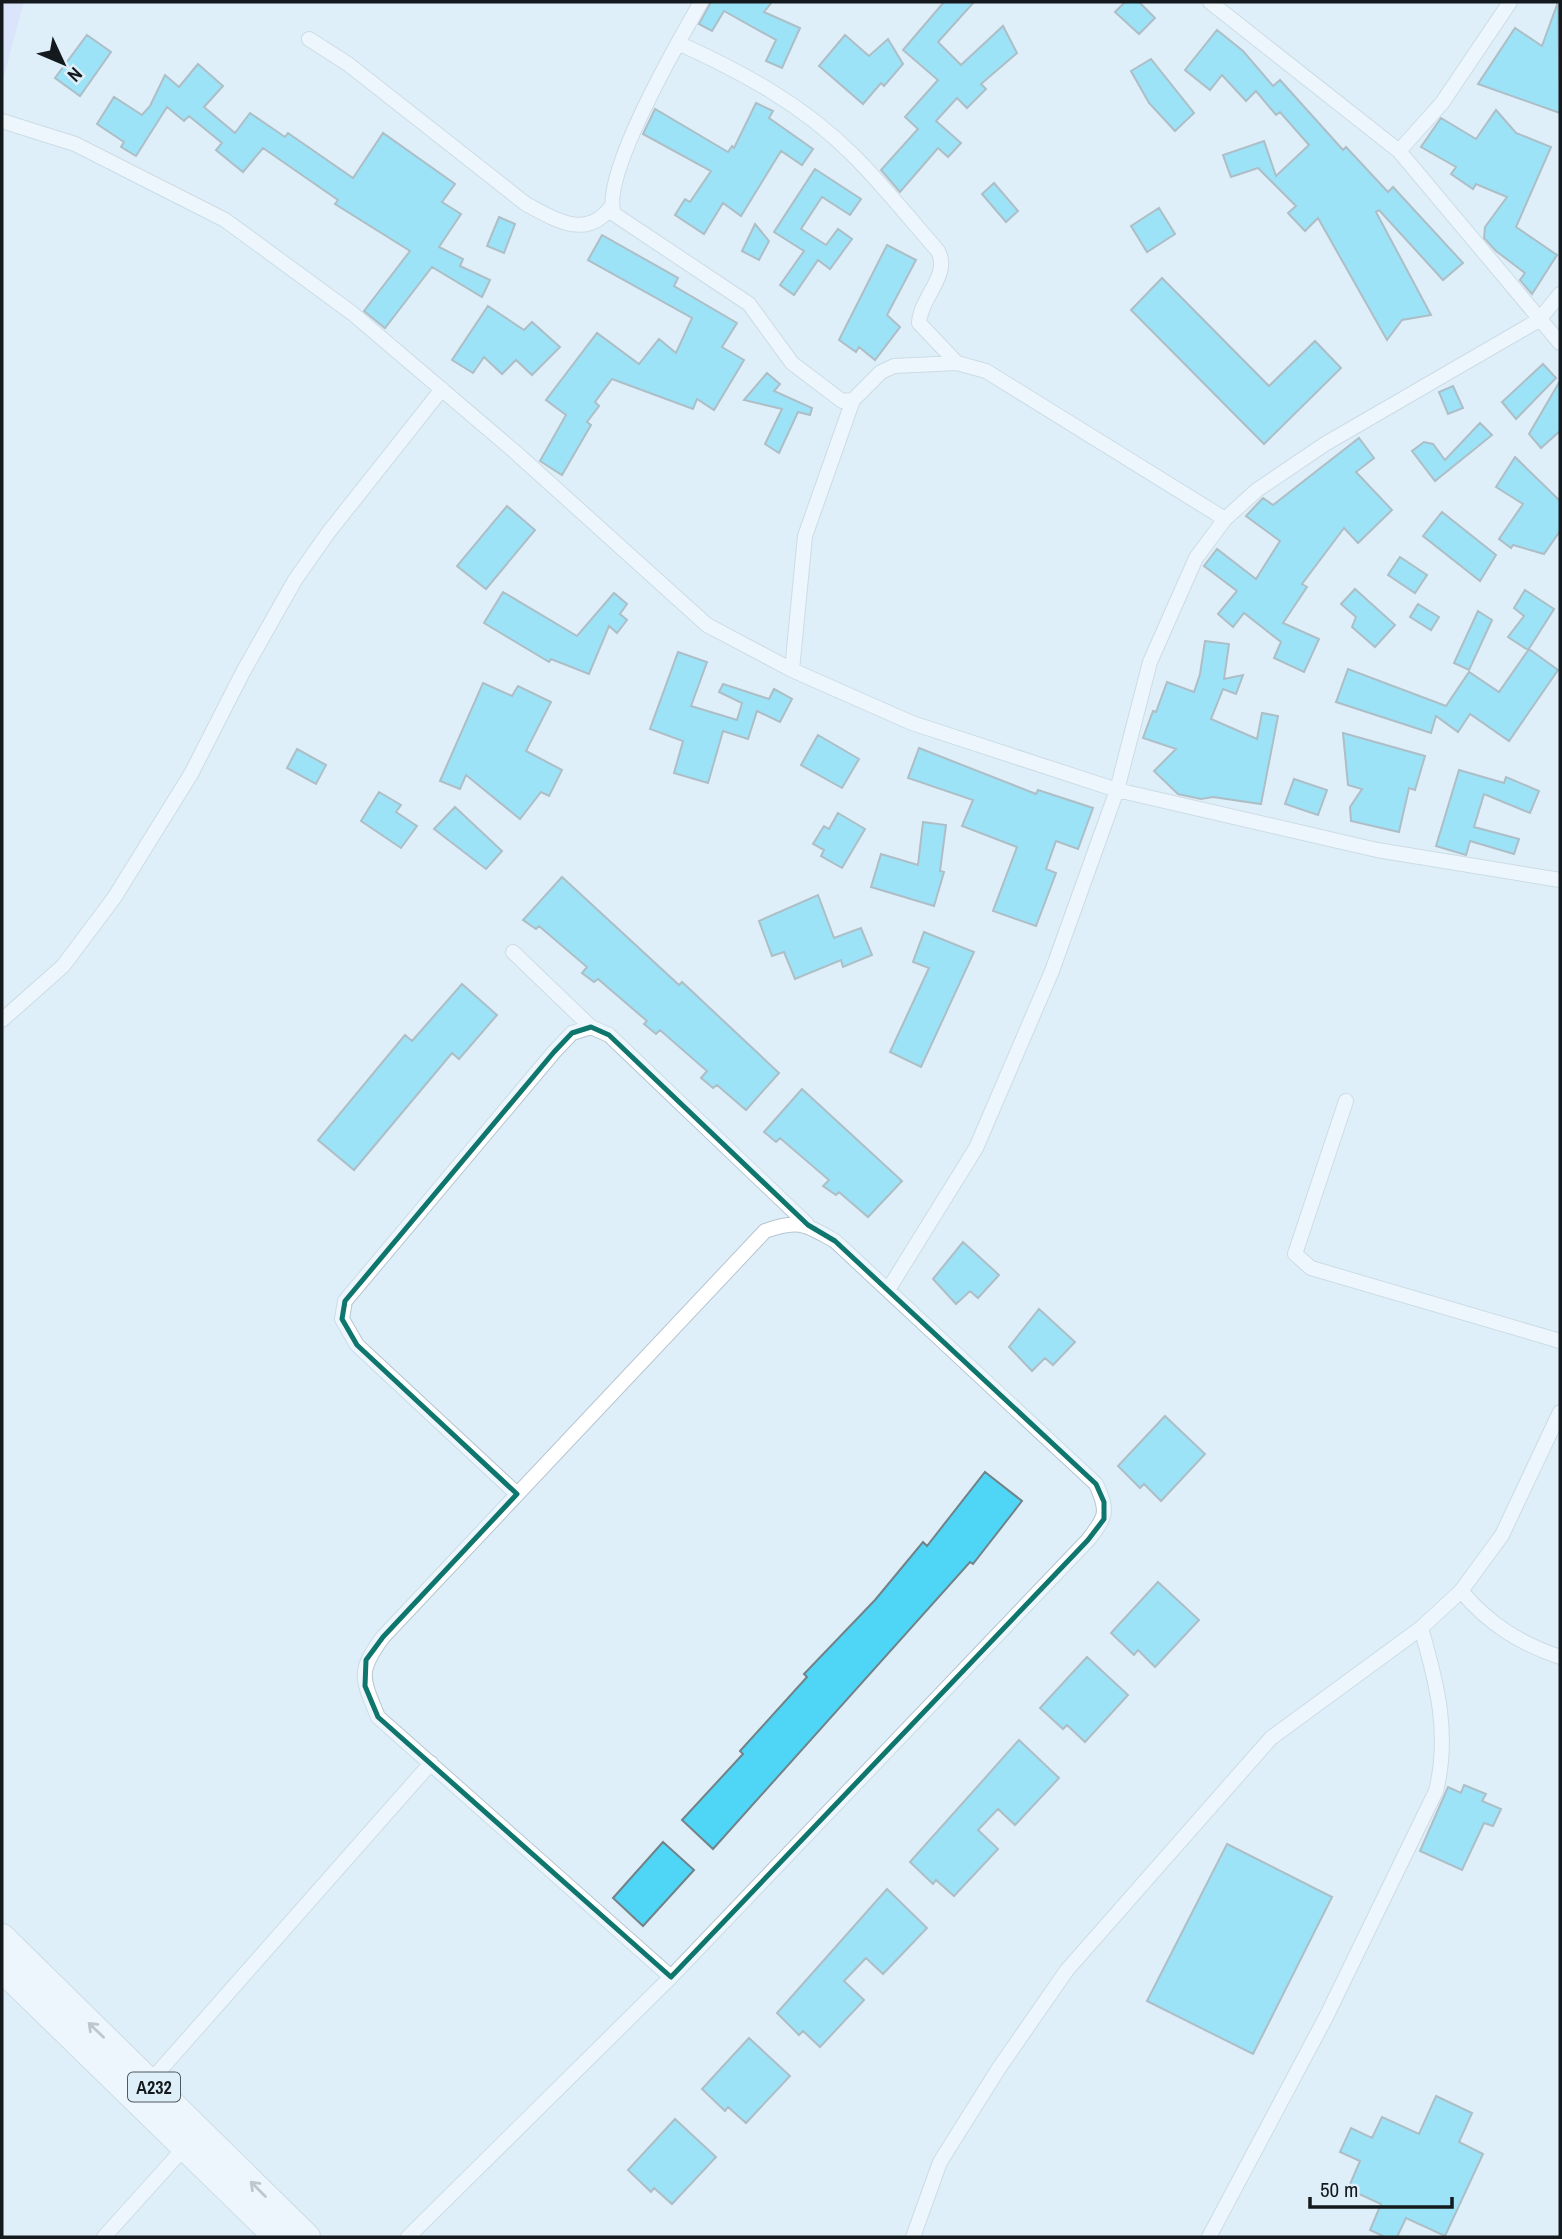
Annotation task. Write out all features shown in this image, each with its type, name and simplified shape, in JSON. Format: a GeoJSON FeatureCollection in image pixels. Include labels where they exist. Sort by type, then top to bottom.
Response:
{"type":"FeatureCollection","features":[{"type":"Feature","properties":{"kind":"highway","name":"A232"},"geometry":{"type":"LineString","coordinates":[[2,1937],[146,2093],[185,2147],[277,2237]]}},
{"type":"Feature","properties":{"kind":"highway","name":"A232"},"geometry":{"type":"LineString","coordinates":[[2,1969],[307,2237]]}},
{"type":"Feature","properties":{"kind":"street"},"geometry":{"type":"LineString","coordinates":[[309,38],[348,64],[526,204],[552,218],[581,226],[599,221],[611,206],[648,95],[701,2]]}},
{"type":"Feature","properties":{"kind":"street"},"geometry":{"type":"LineString","coordinates":[[1210,2],[1399,151],[1560,343]]}},
{"type":"Feature","properties":{"kind":"street"},"geometry":{"type":"LineString","coordinates":[[1399,151],[1442,103],[1510,2]]}},
{"type":"Feature","properties":{"kind":"street"},"geometry":{"type":"LineString","coordinates":[[678,43],[742,72],[795,106],[852,153],[938,251],[942,263],[939,276],[922,308],[919,323],[957,363]]}},
{"type":"Feature","properties":{"kind":"street"},"geometry":{"type":"LineString","coordinates":[[2,121],[75,144],[225,220],[352,313],[442,389],[706,625],[792,670],[912,723],[1117,789],[1377,850],[1560,880]]}},
{"type":"Feature","properties":{"kind":"street"},"geometry":{"type":"LineString","coordinates":[[611,206],[623,221],[749,304],[792,363],[810,379],[842,401],[853,400]]}},
{"type":"Feature","properties":{"kind":"street"},"geometry":{"type":"LineString","coordinates":[[888,1290],[976,1148],[1052,971],[1117,789],[1150,662],[1196,558],[1224,519],[1257,490],[1325,444],[1539,320],[1560,294]]}},
{"type":"Feature","properties":{"kind":"street"},"geometry":{"type":"LineString","coordinates":[[792,670],[805,536],[853,400],[881,372],[894,366],[957,363],[986,371],[1004,380],[1142,471],[1224,519]]}},
{"type":"Feature","properties":{"kind":"street"},"geometry":{"type":"LineString","coordinates":[[2,1020],[63,966],[95,925],[191,774],[243,672],[295,580],[328,533],[442,389]]}},
{"type":"Feature","properties":{"kind":"street"},"geometry":{"type":"LineString","coordinates":[[408,2237],[671,1977],[1088,1540],[1104,1519],[1104,1502],[1096,1484],[835,1241],[808,1225],[608,1035],[591,1027],[513,952]]}},
{"type":"Feature","properties":{"kind":"street"},"geometry":{"type":"LineString","coordinates":[[517,1494],[357,1345],[342,1318],[345,1301],[554,1052],[572,1033],[591,1027]]}},
{"type":"Feature","properties":{"kind":"street"},"geometry":{"type":"LineString","coordinates":[[1346,1101],[1295,1254],[1311,1268],[1560,1341]]}},
{"type":"Feature","properties":{"kind":"street"},"geometry":{"type":"LineString","coordinates":[[671,1977],[378,1717],[365,1686],[366,1660],[383,1637],[765,1231],[789,1222],[808,1225]]}},
{"type":"Feature","properties":{"kind":"street"},"geometry":{"type":"LineString","coordinates":[[913,2237],[940,2162],[999,2068],[1067,1970],[1271,1738],[1421,1628],[1461,1591],[1502,1535],[1560,1412]]}},
{"type":"Feature","properties":{"kind":"street"},"geometry":{"type":"LineString","coordinates":[[1461,1591],[1480,1614],[1502,1631],[1560,1657]]}},
{"type":"Feature","properties":{"kind":"street"},"geometry":{"type":"LineString","coordinates":[[1209,2237],[1326,2017],[1436,1791],[1441,1772],[1443,1720],[1421,1628]]}},
{"type":"Feature","properties":{"kind":"street"},"geometry":{"type":"LineString","coordinates":[[146,2093],[430,1763]]}},
{"type":"Feature","properties":{"kind":"street"},"geometry":{"type":"LineString","coordinates":[[104,2237],[185,2147]]}},
{"type":"Feature","properties":{"kind":"highlighted area"},"geometry":{"type":"Polygon","coordinates":[[[591,1027],[609,1035],[808,1225],[835,1241],[1096,1484],[1104,1502],[1104,1519],[1088,1540],[671,1977],[378,1717],[365,1686],[366,1660],[383,1637],[517,1494],[357,1345],[342,1319],[345,1301],[554,1052],[572,1033],[591,1027]]]}},
{"type":"Feature","properties":{"kind":"shaded area"},"geometry":{"type":"Polygon","coordinates":[[[2,2],[24,2],[2,83],[2,2]]]}},
{"type":"Feature","properties":{"kind":"building"},"geometry":{"type":"Polygon","coordinates":[[[711,2],[772,2],[764,12],[800,28],[782,68],[766,61],[776,40],[724,11],[712,31],[699,24],[711,2]]]}},
{"type":"Feature","properties":{"kind":"building"},"geometry":{"type":"Polygon","coordinates":[[[944,2],[974,2],[938,42],[961,65],[1003,26],[1017,53],[981,84],[986,89],[967,108],[957,98],[936,121],[961,143],[948,157],[938,148],[900,192],[881,170],[918,129],[905,117],[938,80],[903,50],[944,2]]]}},
{"type":"Feature","properties":{"kind":"building"},"geometry":{"type":"Polygon","coordinates":[[[1125,2],[1139,2],[1155,18],[1139,34],[1115,12],[1125,2]]]}},
{"type":"Feature","properties":{"kind":"building"},"geometry":{"type":"Polygon","coordinates":[[[1558,2],[1560,113],[1478,84],[1515,28],[1542,46],[1558,2]]]}},
{"type":"Feature","properties":{"kind":"building"},"geometry":{"type":"Polygon","coordinates":[[[1217,30],[1243,51],[1273,86],[1280,80],[1343,150],[1346,147],[1388,192],[1393,187],[1463,263],[1443,280],[1379,210],[1376,212],[1431,315],[1402,320],[1387,340],[1318,218],[1305,231],[1288,213],[1296,206],[1258,168],[1231,177],[1223,155],[1264,141],[1276,176],[1309,145],[1280,112],[1276,115],[1256,91],[1246,101],[1222,75],[1210,90],[1185,70],[1217,30]]]}},
{"type":"Feature","properties":{"kind":"building"},"geometry":{"type":"Polygon","coordinates":[[[87,35],[111,52],[80,96],[55,78],[87,35]]]}},
{"type":"Feature","properties":{"kind":"building"},"geometry":{"type":"Polygon","coordinates":[[[845,35],[869,56],[888,39],[903,64],[884,86],[881,83],[863,104],[819,66],[845,35]]]}},
{"type":"Feature","properties":{"kind":"building"},"geometry":{"type":"Polygon","coordinates":[[[1151,59],[1194,113],[1175,131],[1149,103],[1131,71],[1151,59]]]}},
{"type":"Feature","properties":{"kind":"building"},"geometry":{"type":"Polygon","coordinates":[[[198,64],[223,86],[204,107],[235,133],[250,113],[285,137],[288,133],[353,178],[383,133],[455,184],[442,202],[461,214],[439,247],[463,259],[460,266],[490,280],[482,297],[432,267],[385,328],[364,311],[410,251],[335,204],[338,200],[263,148],[243,172],[216,150],[222,143],[189,116],[184,121],[167,107],[136,156],[121,147],[124,142],[97,124],[114,97],[142,115],[150,106],[165,75],[179,87],[198,64]]]}},
{"type":"Feature","properties":{"kind":"building"},"geometry":{"type":"Polygon","coordinates":[[[756,103],[773,111],[769,118],[813,149],[802,165],[781,151],[741,216],[723,203],[704,234],[675,215],[685,199],[690,202],[711,171],[643,134],[655,109],[728,152],[732,146],[734,148],[756,103]]]}},
{"type":"Feature","properties":{"kind":"building"},"geometry":{"type":"Polygon","coordinates":[[[1496,110],[1516,133],[1551,147],[1516,227],[1557,255],[1532,294],[1520,280],[1525,273],[1484,238],[1485,227],[1507,197],[1476,184],[1473,189],[1451,174],[1456,167],[1421,147],[1441,118],[1476,139],[1496,110]]]}},
{"type":"Feature","properties":{"kind":"building"},"geometry":{"type":"Polygon","coordinates":[[[815,169],[861,199],[850,215],[822,197],[801,229],[826,245],[838,229],[852,239],[830,269],[818,260],[794,295],[780,285],[804,251],[774,232],[815,169]]]}},
{"type":"Feature","properties":{"kind":"building"},"geometry":{"type":"Polygon","coordinates":[[[994,183],[1018,211],[1006,222],[982,194],[994,183]]]}},
{"type":"Feature","properties":{"kind":"building"},"geometry":{"type":"Polygon","coordinates":[[[1159,208],[1175,234],[1147,252],[1131,226],[1159,208]]]}},
{"type":"Feature","properties":{"kind":"building"},"geometry":{"type":"Polygon","coordinates":[[[499,217],[515,224],[504,253],[487,246],[499,217]]]}},
{"type":"Feature","properties":{"kind":"building"},"geometry":{"type":"Polygon","coordinates":[[[755,224],[769,241],[759,260],[742,251],[755,224]]]}},
{"type":"Feature","properties":{"kind":"building"},"geometry":{"type":"Polygon","coordinates":[[[602,235],[678,278],[674,286],[737,323],[722,347],[744,360],[714,410],[697,399],[693,409],[612,379],[595,402],[599,406],[587,422],[591,425],[562,475],[540,461],[566,415],[546,400],[597,333],[639,364],[659,339],[676,353],[692,318],[588,260],[602,235]]]}},
{"type":"Feature","properties":{"kind":"building"},"geometry":{"type":"Polygon","coordinates":[[[887,245],[916,260],[887,315],[900,327],[875,360],[859,347],[856,352],[839,340],[887,245]]]}},
{"type":"Feature","properties":{"kind":"building"},"geometry":{"type":"Polygon","coordinates":[[[1162,278],[1269,386],[1315,341],[1341,368],[1264,444],[1131,310],[1162,278]]]}},
{"type":"Feature","properties":{"kind":"building"},"geometry":{"type":"Polygon","coordinates":[[[488,306],[524,330],[532,322],[560,347],[532,375],[516,360],[502,374],[484,357],[473,373],[452,360],[488,306]]]}},
{"type":"Feature","properties":{"kind":"building"},"geometry":{"type":"Polygon","coordinates":[[[1543,364],[1556,378],[1516,419],[1502,402],[1543,364]]]}},
{"type":"Feature","properties":{"kind":"building"},"geometry":{"type":"Polygon","coordinates":[[[767,373],[780,384],[774,391],[812,408],[810,415],[798,412],[779,453],[765,444],[782,409],[744,400],[767,373]]]}},
{"type":"Feature","properties":{"kind":"building"},"geometry":{"type":"Polygon","coordinates":[[[1560,381],[1560,431],[1541,448],[1529,434],[1560,381]]]}},
{"type":"Feature","properties":{"kind":"building"},"geometry":{"type":"Polygon","coordinates":[[[1453,386],[1463,408],[1448,414],[1439,392],[1453,386]]]}},
{"type":"Feature","properties":{"kind":"building"},"geometry":{"type":"Polygon","coordinates":[[[1480,423],[1492,435],[1435,481],[1412,451],[1424,442],[1433,444],[1445,460],[1480,423]]]}},
{"type":"Feature","properties":{"kind":"building"},"geometry":{"type":"Polygon","coordinates":[[[1359,438],[1374,458],[1356,472],[1392,510],[1358,543],[1344,528],[1302,584],[1307,587],[1283,623],[1319,639],[1304,672],[1274,658],[1281,642],[1244,613],[1233,627],[1218,614],[1237,591],[1204,566],[1217,549],[1256,579],[1280,541],[1246,516],[1263,498],[1273,505],[1359,438]]]}},
{"type":"Feature","properties":{"kind":"building"},"geometry":{"type":"Polygon","coordinates":[[[1515,457],[1560,501],[1560,531],[1544,554],[1513,545],[1511,548],[1499,539],[1523,504],[1496,487],[1515,457]]]}},
{"type":"Feature","properties":{"kind":"building"},"geometry":{"type":"Polygon","coordinates":[[[507,506],[535,530],[486,589],[457,566],[507,506]]]}},
{"type":"Feature","properties":{"kind":"building"},"geometry":{"type":"Polygon","coordinates":[[[1442,512],[1496,555],[1480,581],[1423,536],[1442,512]]]}},
{"type":"Feature","properties":{"kind":"building"},"geometry":{"type":"Polygon","coordinates":[[[1400,557],[1427,575],[1415,593],[1388,575],[1400,557]]]}},
{"type":"Feature","properties":{"kind":"building"},"geometry":{"type":"Polygon","coordinates":[[[1355,589],[1395,625],[1375,647],[1352,627],[1356,617],[1341,604],[1355,589]]]}},
{"type":"Feature","properties":{"kind":"building"},"geometry":{"type":"Polygon","coordinates":[[[1525,590],[1554,609],[1528,650],[1508,637],[1524,616],[1514,608],[1525,590]]]}},
{"type":"Feature","properties":{"kind":"building"},"geometry":{"type":"Polygon","coordinates":[[[503,592],[577,636],[614,593],[627,604],[620,614],[627,620],[617,633],[609,626],[589,674],[551,659],[549,662],[484,623],[503,592]]]}},
{"type":"Feature","properties":{"kind":"building"},"geometry":{"type":"Polygon","coordinates":[[[1418,604],[1439,617],[1431,630],[1410,617],[1418,604]]]}},
{"type":"Feature","properties":{"kind":"building"},"geometry":{"type":"Polygon","coordinates":[[[1478,611],[1492,620],[1469,670],[1454,663],[1478,611]]]}},
{"type":"Feature","properties":{"kind":"building"},"geometry":{"type":"Polygon","coordinates":[[[1205,641],[1229,644],[1224,679],[1243,675],[1236,694],[1223,689],[1211,719],[1257,739],[1262,713],[1278,716],[1261,804],[1213,797],[1201,799],[1178,794],[1154,771],[1176,749],[1143,738],[1153,711],[1156,712],[1167,682],[1194,692],[1205,641]]]}},
{"type":"Feature","properties":{"kind":"building"},"geometry":{"type":"Polygon","coordinates":[[[1529,649],[1558,670],[1509,741],[1470,714],[1458,732],[1436,716],[1431,733],[1336,702],[1348,669],[1446,706],[1469,672],[1499,692],[1529,649]]]}},
{"type":"Feature","properties":{"kind":"building"},"geometry":{"type":"Polygon","coordinates":[[[678,652],[707,662],[691,706],[737,720],[742,703],[719,692],[723,684],[769,699],[774,689],[792,699],[780,722],[757,711],[748,739],[723,731],[708,783],[674,773],[683,741],[650,729],[678,652]]]}},
{"type":"Feature","properties":{"kind":"building"},"geometry":{"type":"Polygon","coordinates":[[[483,683],[512,696],[518,686],[551,702],[526,751],[562,770],[549,796],[541,792],[520,819],[466,775],[460,789],[440,781],[483,683]]]}},
{"type":"Feature","properties":{"kind":"building"},"geometry":{"type":"Polygon","coordinates":[[[1343,733],[1425,756],[1415,790],[1409,788],[1399,832],[1351,821],[1350,807],[1362,789],[1348,785],[1343,733]]]}},
{"type":"Feature","properties":{"kind":"building"},"geometry":{"type":"Polygon","coordinates":[[[818,735],[859,759],[842,788],[801,765],[818,735]]]}},
{"type":"Feature","properties":{"kind":"building"},"geometry":{"type":"Polygon","coordinates":[[[919,748],[1036,794],[1038,790],[1093,808],[1078,849],[1056,841],[1046,869],[1056,873],[1036,926],[993,911],[1017,847],[962,826],[973,800],[908,778],[919,748]]]}},
{"type":"Feature","properties":{"kind":"building"},"geometry":{"type":"Polygon","coordinates":[[[297,749],[326,765],[316,784],[287,768],[297,749]]]}},
{"type":"Feature","properties":{"kind":"building"},"geometry":{"type":"Polygon","coordinates":[[[1459,770],[1504,783],[1506,777],[1539,791],[1530,813],[1484,794],[1474,827],[1519,839],[1514,854],[1470,841],[1466,855],[1436,846],[1459,770]]]}},
{"type":"Feature","properties":{"kind":"building"},"geometry":{"type":"Polygon","coordinates":[[[1294,779],[1327,790],[1318,815],[1285,804],[1294,779]]]}},
{"type":"Feature","properties":{"kind":"building"},"geometry":{"type":"Polygon","coordinates":[[[379,792],[401,805],[396,812],[417,826],[401,848],[361,821],[379,792]]]}},
{"type":"Feature","properties":{"kind":"building"},"geometry":{"type":"Polygon","coordinates":[[[455,807],[502,851],[486,869],[434,829],[455,807]]]}},
{"type":"Feature","properties":{"kind":"building"},"geometry":{"type":"Polygon","coordinates":[[[838,813],[865,829],[842,868],[821,856],[824,850],[813,844],[824,826],[829,829],[838,813]]]}},
{"type":"Feature","properties":{"kind":"building"},"geometry":{"type":"Polygon","coordinates":[[[923,822],[946,825],[940,871],[944,872],[934,906],[871,887],[881,854],[918,865],[923,822]]]}},
{"type":"Feature","properties":{"kind":"building"},"geometry":{"type":"Polygon","coordinates":[[[562,877],[679,985],[682,982],[779,1073],[746,1110],[717,1085],[713,1088],[701,1078],[707,1071],[660,1030],[656,1034],[644,1024],[647,1021],[598,979],[594,982],[582,973],[587,967],[539,926],[536,929],[523,920],[562,877]]]}},
{"type":"Feature","properties":{"kind":"building"},"geometry":{"type":"Polygon","coordinates":[[[818,895],[834,938],[861,928],[872,955],[843,967],[841,960],[795,979],[784,952],[772,956],[759,921],[818,895]]]}},
{"type":"Feature","properties":{"kind":"building"},"geometry":{"type":"Polygon","coordinates":[[[924,932],[974,952],[921,1067],[890,1052],[929,968],[913,962],[924,932]]]}},
{"type":"Feature","properties":{"kind":"building"},"geometry":{"type":"Polygon","coordinates":[[[462,984],[497,1015],[459,1059],[452,1053],[354,1170],[318,1140],[405,1035],[412,1041],[462,984]]]}},
{"type":"Feature","properties":{"kind":"building"},"geometry":{"type":"Polygon","coordinates":[[[802,1089],[902,1181],[868,1217],[839,1192],[836,1195],[823,1186],[829,1180],[780,1138],[776,1142],[764,1132],[802,1089]]]}},
{"type":"Feature","properties":{"kind":"building"},"geometry":{"type":"Polygon","coordinates":[[[963,1242],[999,1275],[978,1298],[970,1291],[956,1304],[933,1279],[963,1242]]]}},
{"type":"Feature","properties":{"kind":"building"},"geometry":{"type":"Polygon","coordinates":[[[1039,1309],[1075,1342],[1053,1365],[1045,1358],[1032,1371],[1009,1347],[1039,1309]]]}},
{"type":"Feature","properties":{"kind":"building"},"geometry":{"type":"Polygon","coordinates":[[[1165,1416],[1205,1454],[1161,1501],[1144,1484],[1140,1488],[1118,1466],[1165,1416]]]}},
{"type":"Feature","properties":{"kind":"building"},"geometry":{"type":"Polygon","coordinates":[[[985,1472],[1022,1501],[973,1564],[970,1562],[713,1849],[682,1820],[743,1754],[740,1751],[807,1677],[804,1674],[875,1600],[923,1542],[927,1546],[985,1472]]]}},
{"type":"Feature","properties":{"kind":"building"},"geometry":{"type":"Polygon","coordinates":[[[1158,1582],[1199,1620],[1155,1667],[1138,1650],[1134,1655],[1111,1633],[1158,1582]]]}},
{"type":"Feature","properties":{"kind":"building"},"geometry":{"type":"Polygon","coordinates":[[[1087,1657],[1128,1695],[1085,1742],[1067,1725],[1063,1729],[1040,1708],[1087,1657]]]}},
{"type":"Feature","properties":{"kind":"building"},"geometry":{"type":"Polygon","coordinates":[[[1019,1740],[1059,1778],[1015,1825],[998,1809],[978,1830],[998,1849],[954,1896],[936,1880],[933,1884],[910,1862],[1019,1740]]]}},
{"type":"Feature","properties":{"kind":"building"},"geometry":{"type":"Polygon","coordinates":[[[1464,1785],[1486,1794],[1482,1801],[1501,1809],[1493,1826],[1484,1823],[1462,1870],[1420,1851],[1448,1787],[1461,1793],[1464,1785]]]}},
{"type":"Feature","properties":{"kind":"building"},"geometry":{"type":"Polygon","coordinates":[[[663,1842],[694,1870],[643,1926],[613,1898],[663,1842]]]}},
{"type":"Feature","properties":{"kind":"building"},"geometry":{"type":"Polygon","coordinates":[[[1227,1844],[1332,1897],[1253,2054],[1147,2001],[1227,1844]]]}},
{"type":"Feature","properties":{"kind":"building"},"geometry":{"type":"Polygon","coordinates":[[[887,1889],[927,1928],[883,1974],[866,1958],[844,1981],[864,2000],[820,2047],[803,2031],[799,2035],[777,2013],[887,1889]]]}},
{"type":"Feature","properties":{"kind":"building"},"geometry":{"type":"Polygon","coordinates":[[[749,2038],[790,2076],[746,2123],[728,2107],[725,2111],[702,2089],[749,2038]]]}},
{"type":"Feature","properties":{"kind":"building"},"geometry":{"type":"Polygon","coordinates":[[[1436,2096],[1472,2113],[1459,2142],[1483,2154],[1445,2236],[1406,2218],[1397,2237],[1385,2237],[1370,2230],[1381,2204],[1348,2189],[1360,2161],[1340,2152],[1351,2128],[1372,2138],[1382,2117],[1419,2134],[1436,2096]]]}},
{"type":"Feature","properties":{"kind":"building"},"geometry":{"type":"Polygon","coordinates":[[[675,2119],[716,2157],[672,2204],[654,2188],[651,2192],[628,2170],[675,2119]]]}}]}
